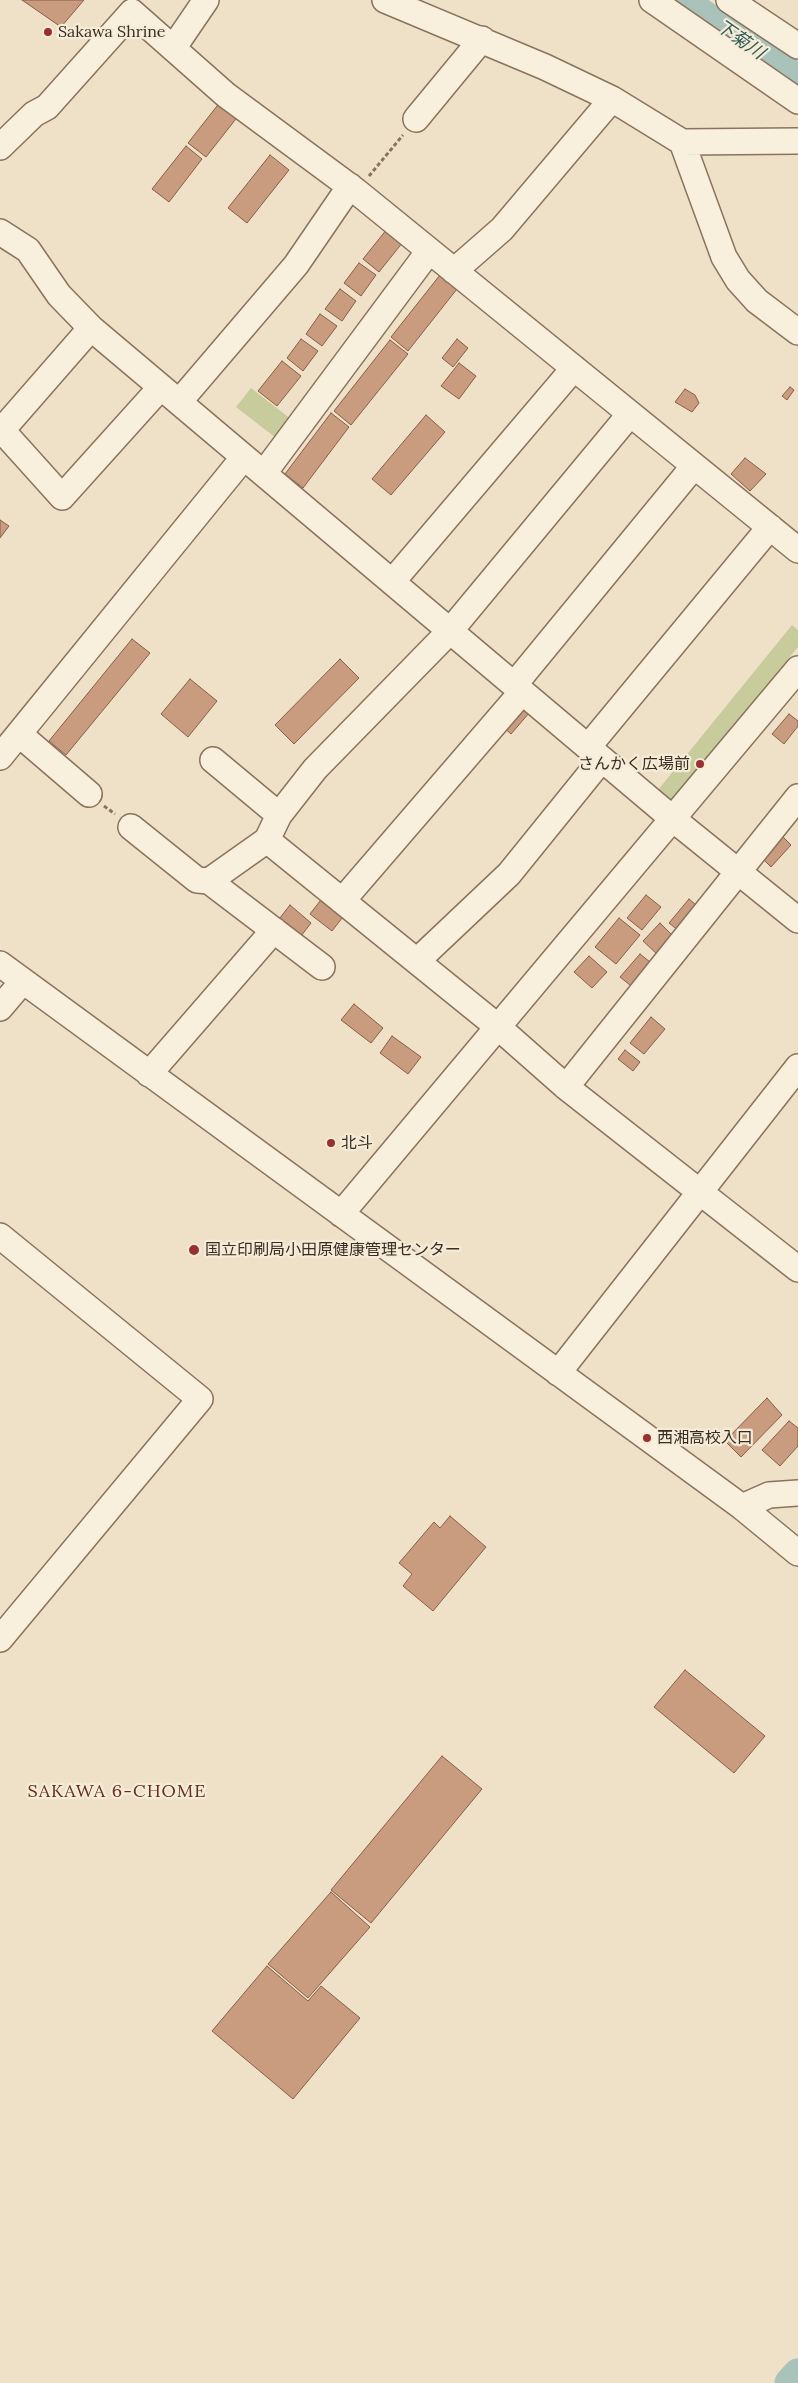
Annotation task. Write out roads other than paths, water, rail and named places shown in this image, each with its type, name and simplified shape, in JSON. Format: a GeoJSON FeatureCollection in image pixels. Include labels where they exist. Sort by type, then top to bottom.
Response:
{"type":"FeatureCollection","features":[{"type":"Feature","properties":{"kind":"street"},"geometry":{"type":"LineString","coordinates":[[174,47],[206,0]]}},
{"type":"Feature","properties":{"kind":"street"},"geometry":{"type":"LineString","coordinates":[[652,0],[798,101]]}},
{"type":"Feature","properties":{"kind":"street"},"geometry":{"type":"LineString","coordinates":[[729,0],[796,42]]}},
{"type":"Feature","properties":{"kind":"street"},"geometry":{"type":"LineString","coordinates":[[401,3],[612,99],[682,142],[798,142]]}},
{"type":"Feature","properties":{"kind":"street"},"geometry":{"type":"LineString","coordinates":[[0,147],[34,114],[47,107],[132,12],[174,47],[226,95],[353,189],[798,550]]}},
{"type":"Feature","properties":{"kind":"street"},"geometry":{"type":"LineString","coordinates":[[416,119],[482,39]]}},
{"type":"Feature","properties":{"kind":"street"},"geometry":{"type":"LineString","coordinates":[[454,271],[502,229],[612,99]]}},
{"type":"Feature","properties":{"kind":"street"},"geometry":{"type":"LineString","coordinates":[[682,142],[724,257],[738,280],[757,301],[798,332]]}},
{"type":"Feature","properties":{"kind":"street"},"geometry":{"type":"LineString","coordinates":[[91,328],[1,429],[62,497],[170,395],[296,266],[353,189]]}},
{"type":"Feature","properties":{"kind":"street"},"geometry":{"type":"LineString","coordinates":[[0,232],[28,250],[59,295],[91,328],[673,819],[798,920]]}},
{"type":"Feature","properties":{"kind":"street"},"geometry":{"type":"LineString","coordinates":[[264,474],[429,251]]}},
{"type":"Feature","properties":{"kind":"street"},"geometry":{"type":"LineString","coordinates":[[392,582],[574,368]]}},
{"type":"Feature","properties":{"kind":"street"},"geometry":{"type":"LineString","coordinates":[[209,881],[266,840],[279,815],[315,769],[450,631],[630,414]]}},
{"type":"Feature","properties":{"kind":"street"},"geometry":{"type":"LineString","coordinates":[[90,794],[6,748],[244,457]]}},
{"type":"Feature","properties":{"kind":"street"},"geometry":{"type":"LineString","coordinates":[[342,901],[518,688],[694,466]]}},
{"type":"Feature","properties":{"kind":"street"},"geometry":{"type":"LineString","coordinates":[[417,961],[508,874],[595,753],[770,527]]}},
{"type":"Feature","properties":{"kind":"street"},"geometry":{"type":"LineString","coordinates":[[341,1214],[798,669]]}},
{"type":"Feature","properties":{"kind":"street"},"geometry":{"type":"LineString","coordinates":[[213,760],[279,815]]}},
{"type":"Feature","properties":{"kind":"street"},"geometry":{"type":"LineString","coordinates":[[566,1087],[798,797]]}},
{"type":"Feature","properties":{"kind":"street"},"geometry":{"type":"LineString","coordinates":[[131,827],[197,880],[209,881],[322,967]]}},
{"type":"Feature","properties":{"kind":"street"},"geometry":{"type":"LineString","coordinates":[[266,840],[498,1027],[566,1087],[798,1269]]}},
{"type":"Feature","properties":{"kind":"street"},"geometry":{"type":"LineString","coordinates":[[149,1074],[274,930]]}},
{"type":"Feature","properties":{"kind":"street"},"geometry":{"type":"LineString","coordinates":[[0,1008],[8,976],[149,1074],[341,1214],[742,1507],[798,1553]]}},
{"type":"Feature","properties":{"kind":"street"},"geometry":{"type":"LineString","coordinates":[[558,1373],[798,1067]]}},
{"type":"Feature","properties":{"kind":"street"},"geometry":{"type":"LineString","coordinates":[[0,1236],[200,1399],[0,1639]]}},
{"type":"Feature","properties":{"kind":"street"},"geometry":{"type":"LineString","coordinates":[[742,1507],[769,1495],[798,1493]]}},
{"type":"Feature","properties":{"kind":"waterway","name":"下菊川"},"geometry":{"type":"LineString","coordinates":[[681,0],[798,80]]}},
{"type":"Feature","properties":{"kind":"waterway"},"geometry":{"type":"LineString","coordinates":[[790,2383],[798,2374]]}},
{"type":"Feature","properties":{"kind":"place","name":"Sakawa Shrine"},"geometry":{"type":"Point","coordinates":[48,32]}},
{"type":"Feature","properties":{"kind":"place","name":"さんかく広場前"},"geometry":{"type":"Point","coordinates":[700,764]}},
{"type":"Feature","properties":{"kind":"place","name":"北斗"},"geometry":{"type":"Point","coordinates":[331,1143]}},
{"type":"Feature","properties":{"kind":"place","name":"国立印刷局小田原健康管理センター"},"geometry":{"type":"Point","coordinates":[194,1250]}},
{"type":"Feature","properties":{"kind":"place","name":"西湘高校入口"},"geometry":{"type":"Point","coordinates":[647,1438]}},
{"type":"Feature","properties":{"kind":"district","name":"SAKAWA 6-CHOME"},"geometry":{"type":"Point","coordinates":[117,1792]}}]}
